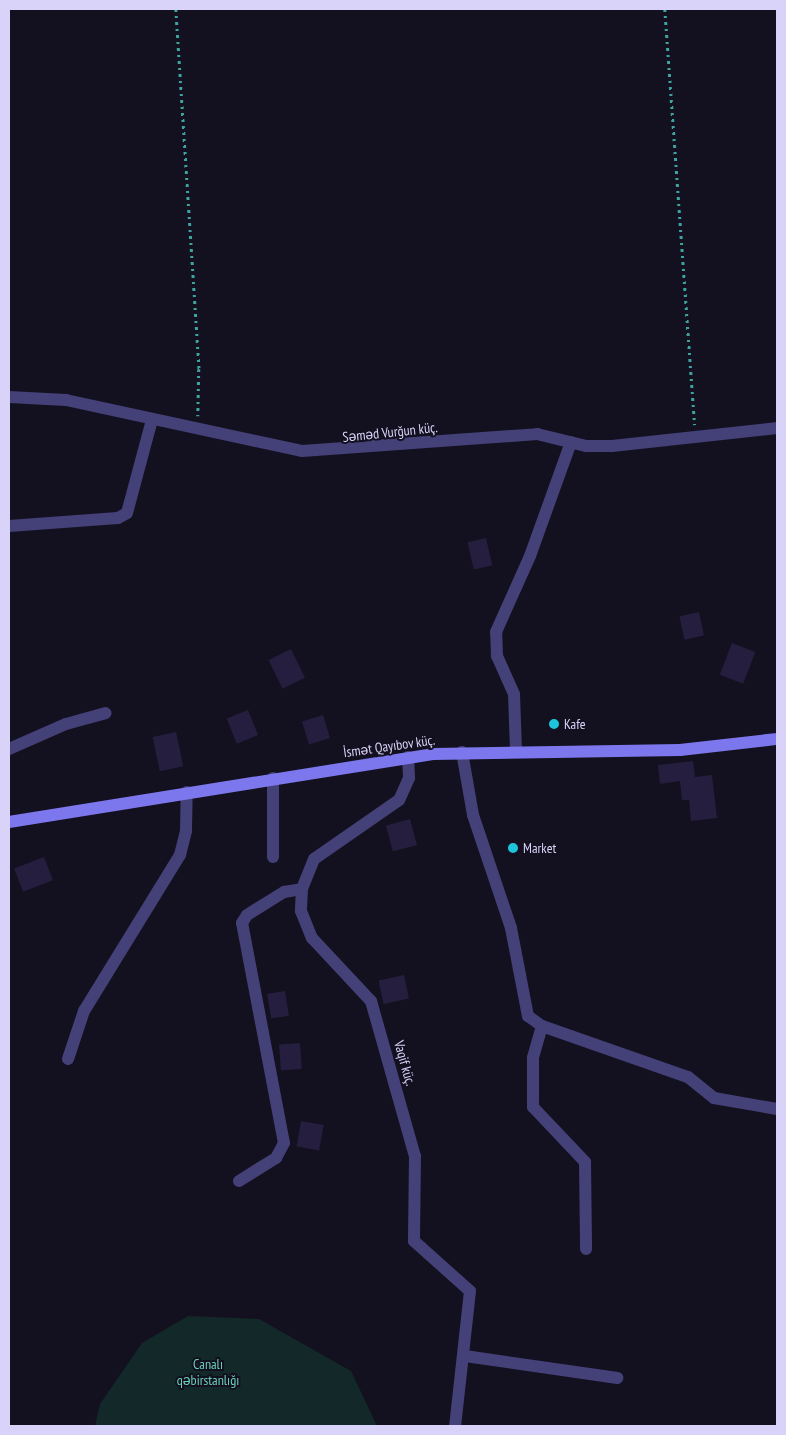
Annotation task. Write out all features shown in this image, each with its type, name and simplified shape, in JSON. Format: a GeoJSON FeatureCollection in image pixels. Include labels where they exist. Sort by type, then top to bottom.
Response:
{"type":"FeatureCollection","features":[{"type":"Feature","properties":{"kind":"street","name":"Səməd Vurğun küç."},"geometry":{"type":"LineString","coordinates":[[9,397],[66,400],[197,430],[302,451],[536,434],[571,442],[612,446],[696,439],[777,428]]}},
{"type":"Feature","properties":{"kind":"street"},"geometry":{"type":"LineString","coordinates":[[9,526],[118,518],[127,513],[152,420]]}},
{"type":"Feature","properties":{"kind":"street"},"geometry":{"type":"LineString","coordinates":[[516,751],[514,694],[496,656],[496,632],[530,556],[571,442]]}},
{"type":"Feature","properties":{"kind":"street"},"geometry":{"type":"LineString","coordinates":[[9,749],[66,724],[106,713]]}},
{"type":"Feature","properties":{"kind":"street","name":"İsmət Qayıbov küç."},"geometry":{"type":"LineString","coordinates":[[9,822],[408,757],[462,752],[680,750],[777,739]]}},
{"type":"Feature","properties":{"kind":"street"},"geometry":{"type":"LineString","coordinates":[[462,752],[473,815],[511,928],[523,1004],[528,1016],[542,1026],[688,1077],[714,1098],[777,1109]]}},
{"type":"Feature","properties":{"kind":"street","name":"Vaqif küç."},"geometry":{"type":"LineString","coordinates":[[408,757],[409,778],[398,800],[325,846],[314,858],[302,889],[305,927],[371,1001],[415,1156],[414,1241],[470,1291],[465,1356],[455,1426]]}},
{"type":"Feature","properties":{"kind":"street"},"geometry":{"type":"LineString","coordinates":[[273,778],[273,857]]}},
{"type":"Feature","properties":{"kind":"street"},"geometry":{"type":"LineString","coordinates":[[68,1059],[84,1011],[180,855],[186,831],[187,792]]}},
{"type":"Feature","properties":{"kind":"street"},"geometry":{"type":"LineString","coordinates":[[239,1180],[276,1158],[284,1143],[242,923],[247,915],[284,892],[302,889]]}},
{"type":"Feature","properties":{"kind":"street"},"geometry":{"type":"LineString","coordinates":[[542,1026],[533,1058],[533,1106],[585,1162],[586,1249]]}},
{"type":"Feature","properties":{"kind":"street"},"geometry":{"type":"LineString","coordinates":[[465,1356],[617,1378]]}},
{"type":"Feature","properties":{"kind":"path"},"geometry":{"type":"LineString","coordinates":[[176,9],[199,369],[197,430]]}},
{"type":"Feature","properties":{"kind":"path"},"geometry":{"type":"LineString","coordinates":[[665,9],[696,439]]}},
{"type":"Feature","properties":{"kind":"green space","name":"Canalı qəbirstanlığı"},"geometry":{"type":"Polygon","coordinates":[[[188,1316],[259,1319],[351,1371],[377,1426],[95,1426],[100,1404],[142,1343],[188,1316]]]}},
{"type":"Feature","properties":{"kind":"building"},"geometry":{"type":"Polygon","coordinates":[[[486,538],[492,565],[474,570],[467,542],[486,538]]]}},
{"type":"Feature","properties":{"kind":"building"},"geometry":{"type":"Polygon","coordinates":[[[699,612],[704,635],[684,640],[679,616],[699,612]]]}},
{"type":"Feature","properties":{"kind":"building"},"geometry":{"type":"Polygon","coordinates":[[[732,643],[755,652],[743,684],[720,675],[732,643]]]}},
{"type":"Feature","properties":{"kind":"building"},"geometry":{"type":"Polygon","coordinates":[[[291,649],[305,678],[283,689],[269,660],[291,649]]]}},
{"type":"Feature","properties":{"kind":"building"},"geometry":{"type":"Polygon","coordinates":[[[248,710],[258,735],[237,744],[227,719],[248,710]]]}},
{"type":"Feature","properties":{"kind":"building"},"geometry":{"type":"Polygon","coordinates":[[[323,715],[330,738],[309,744],[302,721],[323,715]]]}},
{"type":"Feature","properties":{"kind":"building"},"geometry":{"type":"Polygon","coordinates":[[[176,732],[183,766],[160,771],[153,737],[176,732]]]}},
{"type":"Feature","properties":{"kind":"building"},"geometry":{"type":"Polygon","coordinates":[[[693,761],[695,777],[712,775],[717,818],[691,821],[689,800],[682,800],[680,781],[660,784],[658,765],[693,761]]]}},
{"type":"Feature","properties":{"kind":"building"},"geometry":{"type":"Polygon","coordinates":[[[410,819],[417,845],[393,852],[386,825],[410,819]]]}},
{"type":"Feature","properties":{"kind":"building"},"geometry":{"type":"Polygon","coordinates":[[[44,857],[53,880],[23,892],[14,868],[44,857]]]}},
{"type":"Feature","properties":{"kind":"building"},"geometry":{"type":"Polygon","coordinates":[[[404,975],[409,998],[384,1004],[379,980],[404,975]]]}},
{"type":"Feature","properties":{"kind":"building"},"geometry":{"type":"Polygon","coordinates":[[[285,991],[289,1016],[271,1019],[267,994],[285,991]]]}},
{"type":"Feature","properties":{"kind":"building"},"geometry":{"type":"Polygon","coordinates":[[[300,1043],[302,1069],[281,1070],[279,1044],[300,1043]]]}},
{"type":"Feature","properties":{"kind":"building"},"geometry":{"type":"Polygon","coordinates":[[[301,1121],[324,1125],[319,1151],[296,1147],[301,1121]]]}},
{"type":"Feature","properties":{"kind":"place","name":"Kafe"},"geometry":{"type":"Point","coordinates":[554,724]}},
{"type":"Feature","properties":{"kind":"place","name":"Market"},"geometry":{"type":"Point","coordinates":[513,848]}}]}
